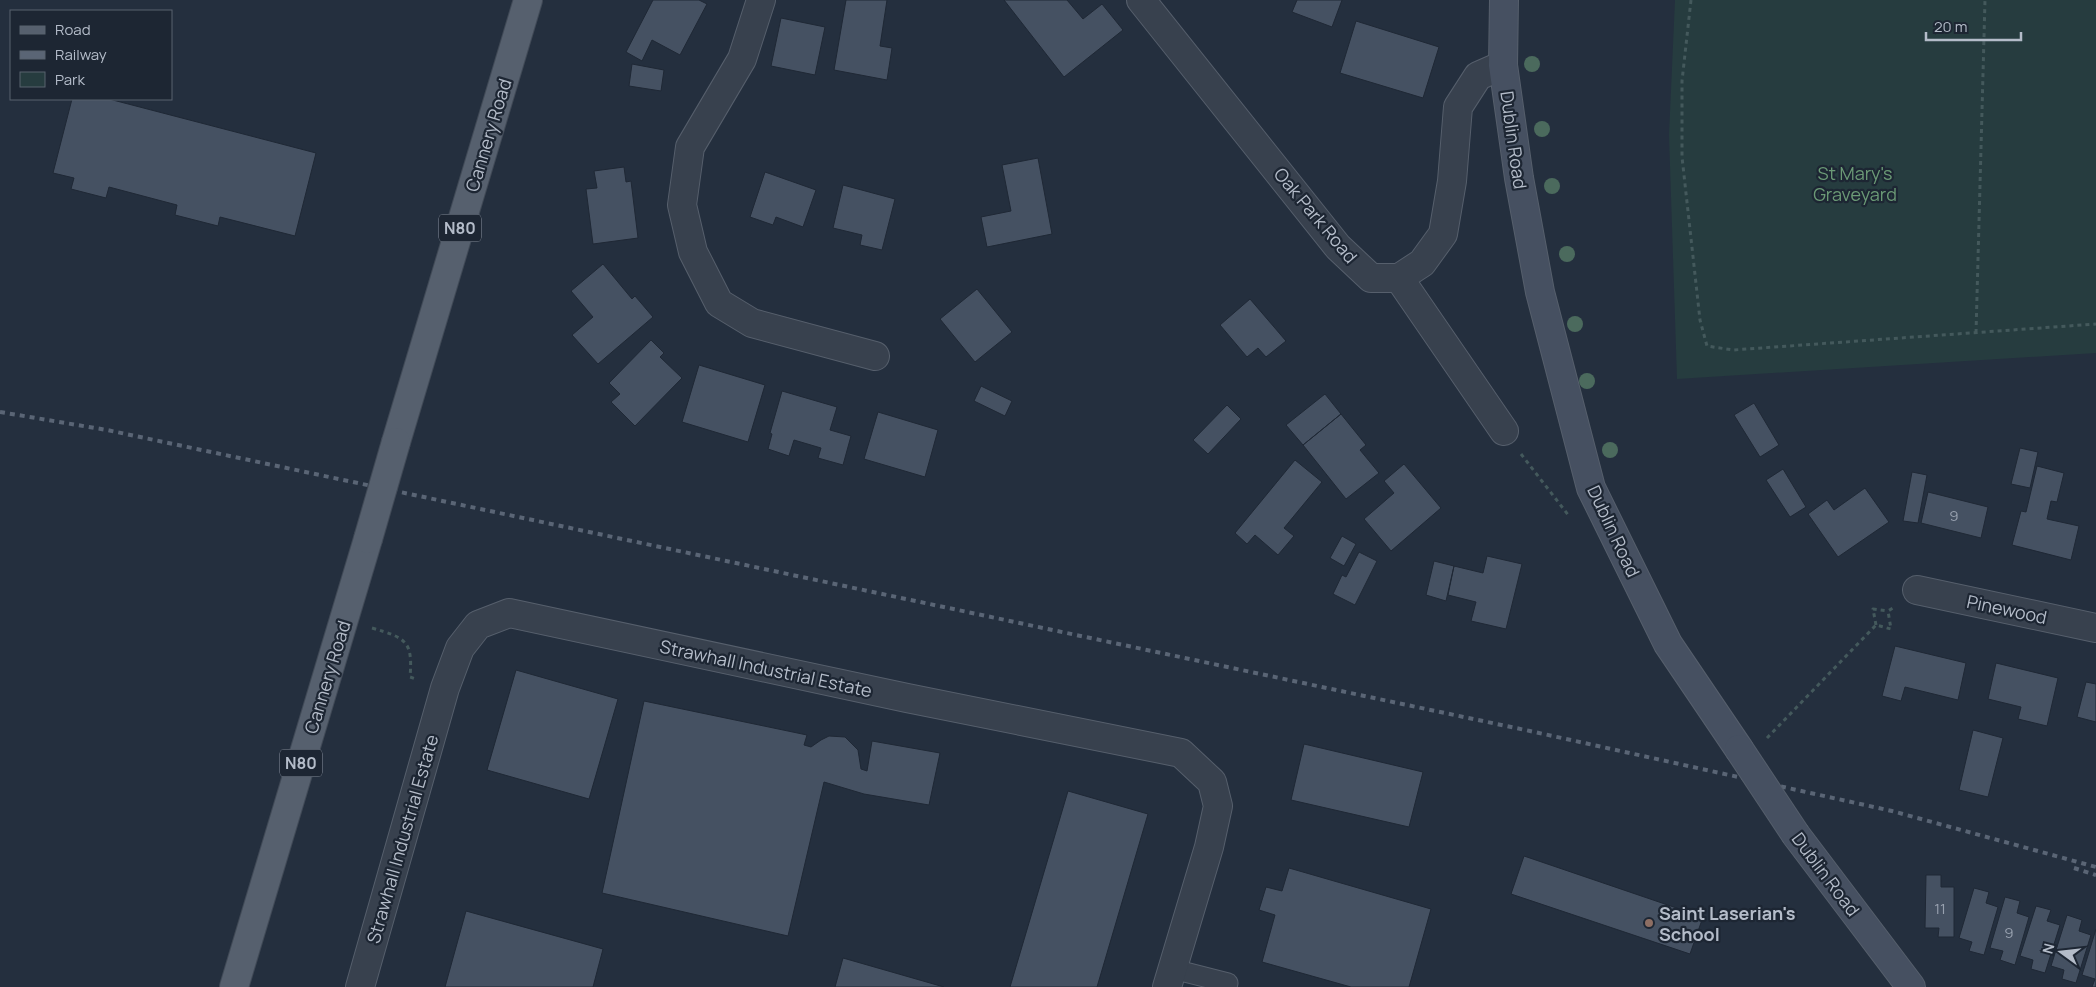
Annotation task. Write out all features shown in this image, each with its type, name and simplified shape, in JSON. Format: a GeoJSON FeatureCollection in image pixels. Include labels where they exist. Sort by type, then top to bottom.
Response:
{"type":"FeatureCollection","features":[{"type":"Feature","properties":{"kind":"main road","name":"Cannery Road"},"geometry":{"type":"LineString","coordinates":[[234,987],[528,0]]}},
{"type":"Feature","properties":{"kind":"main road","name":"Dublin Road"},"geometry":{"type":"LineString","coordinates":[[1504,0],[1504,66],[1518,178],[1540,292],[1591,488],[1668,644],[1796,835],[1911,987]]}},
{"type":"Feature","properties":{"kind":"street"},"geometry":{"type":"LineString","coordinates":[[761,0],[742,59],[690,147],[682,205],[693,252],[719,303],[752,323],[875,356]]}},
{"type":"Feature","properties":{"kind":"street","name":"Oak Park Road"},"geometry":{"type":"LineString","coordinates":[[1141,0],[1338,247],[1372,278],[1399,278]]}},
{"type":"Feature","properties":{"kind":"street"},"geometry":{"type":"LineString","coordinates":[[1504,66],[1478,76],[1458,107],[1452,181],[1443,234],[1422,263],[1399,278],[1504,431]]}},
{"type":"Feature","properties":{"kind":"street","name":"Pinewood"},"geometry":{"type":"LineString","coordinates":[[1917,590],[2096,628]]}},
{"type":"Feature","properties":{"kind":"street","name":"Strawhall Industrial Estate"},"geometry":{"type":"LineString","coordinates":[[360,987],[445,688],[460,648],[478,625],[509,613],[1181,754],[1212,782],[1218,806],[1209,847],[1170,978]]}},
{"type":"Feature","properties":{"kind":"lane"},"geometry":{"type":"LineString","coordinates":[[1170,978],[1228,983],[1226,987]]}},
{"type":"Feature","properties":{"kind":"path"},"geometry":{"type":"LineString","coordinates":[[1691,0],[1682,81],[1682,157],[1700,320],[1707,346],[1733,350],[2096,324]]}},
{"type":"Feature","properties":{"kind":"path"},"geometry":{"type":"LineString","coordinates":[[1976,333],[1985,0]]}},
{"type":"Feature","properties":{"kind":"path"},"geometry":{"type":"LineString","coordinates":[[1876,624],[1872,609],[1888,611],[1917,590]]}},
{"type":"Feature","properties":{"kind":"path"},"geometry":{"type":"LineString","coordinates":[[1876,624],[1891,629],[1888,611]]}},
{"type":"Feature","properties":{"kind":"path"},"geometry":{"type":"LineString","coordinates":[[1739,748],[1767,738],[1876,624]]}},
{"type":"Feature","properties":{"kind":"path"},"geometry":{"type":"LineString","coordinates":[[365,626],[390,634],[406,643],[412,656],[410,677],[445,688]]}},
{"type":"Feature","properties":{"kind":"green space","name":"St Mary's Graveyard"},"geometry":{"type":"Polygon","coordinates":[[[1675,0],[2096,0],[2096,353],[1677,379],[1669,135],[1675,0]]]}},
{"type":"Feature","properties":{"kind":"building"},"geometry":{"type":"Polygon","coordinates":[[[653,0],[699,0],[707,4],[680,55],[652,40],[642,61],[626,52],[653,0]]]}},
{"type":"Feature","properties":{"kind":"building"},"geometry":{"type":"Polygon","coordinates":[[[846,0],[887,0],[880,46],[892,48],[887,80],[834,70],[846,0]]]}},
{"type":"Feature","properties":{"kind":"building"},"geometry":{"type":"Polygon","coordinates":[[[1004,0],[1067,0],[1083,19],[1102,4],[1123,30],[1064,77],[1004,0]]]}},
{"type":"Feature","properties":{"kind":"building"},"geometry":{"type":"Polygon","coordinates":[[[1297,0],[1342,0],[1332,27],[1292,12],[1297,0]]]}},
{"type":"Feature","properties":{"kind":"building"},"geometry":{"type":"Polygon","coordinates":[[[781,18],[825,27],[815,75],[771,66],[781,18]]]}},
{"type":"Feature","properties":{"kind":"building"},"geometry":{"type":"Polygon","coordinates":[[[1356,21],[1439,47],[1423,98],[1340,73],[1356,21]]]}},
{"type":"Feature","properties":{"kind":"building"},"geometry":{"type":"Polygon","coordinates":[[[632,64],[664,70],[661,91],[629,86],[632,64]]]}},
{"type":"Feature","properties":{"kind":"building"},"geometry":{"type":"Polygon","coordinates":[[[72,100],[113,100],[316,153],[295,236],[220,217],[218,226],[175,215],[177,205],[109,187],[106,198],[71,189],[74,178],[53,173],[72,100]]]}},
{"type":"Feature","properties":{"kind":"building"},"geometry":{"type":"Polygon","coordinates":[[[1038,158],[1052,234],[987,247],[981,217],[1011,211],[1002,165],[1038,158]]]}},
{"type":"Feature","properties":{"kind":"building"},"geometry":{"type":"Polygon","coordinates":[[[624,167],[626,182],[631,181],[638,238],[593,244],[586,189],[597,188],[594,171],[624,167]]]}},
{"type":"Feature","properties":{"kind":"building"},"geometry":{"type":"Polygon","coordinates":[[[765,172],[816,190],[803,227],[776,217],[773,225],[750,217],[765,172]]]}},
{"type":"Feature","properties":{"kind":"building"},"geometry":{"type":"Polygon","coordinates":[[[843,185],[895,199],[882,250],[860,245],[862,235],[833,228],[843,185]]]}},
{"type":"Feature","properties":{"kind":"building"},"geometry":{"type":"Polygon","coordinates":[[[603,264],[632,299],[635,296],[653,317],[598,364],[572,335],[593,317],[571,291],[603,264]]]}},
{"type":"Feature","properties":{"kind":"building"},"geometry":{"type":"Polygon","coordinates":[[[977,289],[1012,332],[975,362],[940,319],[977,289]]]}},
{"type":"Feature","properties":{"kind":"building"},"geometry":{"type":"Polygon","coordinates":[[[1250,299],[1286,341],[1266,357],[1258,348],[1247,357],[1220,325],[1250,299]]]}},
{"type":"Feature","properties":{"kind":"building"},"geometry":{"type":"Polygon","coordinates":[[[651,340],[664,353],[660,357],[682,378],[635,426],[611,402],[620,394],[609,383],[651,340]]]}},
{"type":"Feature","properties":{"kind":"building"},"geometry":{"type":"Polygon","coordinates":[[[699,365],[765,385],[748,442],[682,422],[699,365]]]}},
{"type":"Feature","properties":{"kind":"building"},"geometry":{"type":"Polygon","coordinates":[[[981,386],[1012,401],[1005,416],[974,401],[981,386]]]}},
{"type":"Feature","properties":{"kind":"building"},"geometry":{"type":"Polygon","coordinates":[[[782,391],[837,407],[830,430],[851,436],[843,465],[818,458],[821,448],[794,440],[789,456],[768,449],[772,434],[770,433],[782,391]]]}},
{"type":"Feature","properties":{"kind":"building"},"geometry":{"type":"Polygon","coordinates":[[[1325,394],[1341,414],[1303,445],[1286,425],[1325,394]]]}},
{"type":"Feature","properties":{"kind":"building"},"geometry":{"type":"Polygon","coordinates":[[[1754,403],[1779,445],[1760,457],[1734,415],[1754,403]]]}},
{"type":"Feature","properties":{"kind":"building"},"geometry":{"type":"Polygon","coordinates":[[[1227,405],[1241,419],[1208,454],[1193,440],[1227,405]]]}},
{"type":"Feature","properties":{"kind":"building"},"geometry":{"type":"Polygon","coordinates":[[[878,412],[938,430],[925,477],[864,459],[878,412]]]}},
{"type":"Feature","properties":{"kind":"building"},"geometry":{"type":"Polygon","coordinates":[[[1341,414],[1366,445],[1360,450],[1379,473],[1346,499],[1303,445],[1341,414]]]}},
{"type":"Feature","properties":{"kind":"building"},"geometry":{"type":"Polygon","coordinates":[[[2020,448],[2038,452],[2030,488],[2011,484],[2020,448]]]}},
{"type":"Feature","properties":{"kind":"building"},"geometry":{"type":"Polygon","coordinates":[[[1295,460],[1322,482],[1284,528],[1294,536],[1278,555],[1255,535],[1247,544],[1235,533],[1295,460]]]}},
{"type":"Feature","properties":{"kind":"building"},"geometry":{"type":"Polygon","coordinates":[[[1404,464],[1441,508],[1391,551],[1364,519],[1394,493],[1384,481],[1404,464]]]}},
{"type":"Feature","properties":{"kind":"building"},"geometry":{"type":"Polygon","coordinates":[[[2037,466],[2064,473],[2057,502],[2051,501],[2047,519],[2079,526],[2071,560],[2012,545],[2021,511],[2026,512],[2037,466]]]}},
{"type":"Feature","properties":{"kind":"building"},"geometry":{"type":"Polygon","coordinates":[[[1783,469],[1806,507],[1790,517],[1766,480],[1783,469]]]}},
{"type":"Feature","properties":{"kind":"building"},"geometry":{"type":"Polygon","coordinates":[[[1912,472],[1927,475],[1918,523],[1903,521],[1912,472]]]}},
{"type":"Feature","properties":{"kind":"building"},"geometry":{"type":"Polygon","coordinates":[[[1865,488],[1889,522],[1838,557],[1808,514],[1827,500],[1834,510],[1865,488]]]}},
{"type":"Feature","properties":{"kind":"building"},"geometry":{"type":"Polygon","coordinates":[[[1928,492],[1988,507],[1981,538],[1921,523],[1928,492]]]}},
{"type":"Feature","properties":{"kind":"building"},"geometry":{"type":"Polygon","coordinates":[[[1342,536],[1356,544],[1344,566],[1330,558],[1342,536]]]}},
{"type":"Feature","properties":{"kind":"building"},"geometry":{"type":"Polygon","coordinates":[[[1359,552],[1377,561],[1355,605],[1333,594],[1342,575],[1346,577],[1359,552]]]}},
{"type":"Feature","properties":{"kind":"building"},"geometry":{"type":"Polygon","coordinates":[[[1487,556],[1522,564],[1506,629],[1471,621],[1476,602],[1448,595],[1454,566],[1483,573],[1487,556]]]}},
{"type":"Feature","properties":{"kind":"building"},"geometry":{"type":"Polygon","coordinates":[[[1434,561],[1454,566],[1446,601],[1426,595],[1434,561]]]}},
{"type":"Feature","properties":{"kind":"building"},"geometry":{"type":"Polygon","coordinates":[[[1895,646],[1966,663],[1958,700],[1905,687],[1901,701],[1882,696],[1895,646]]]}},
{"type":"Feature","properties":{"kind":"building"},"geometry":{"type":"Polygon","coordinates":[[[1996,663],[2058,678],[2047,726],[2018,719],[2021,707],[1988,699],[1996,663]]]}},
{"type":"Feature","properties":{"kind":"building"},"geometry":{"type":"Polygon","coordinates":[[[516,670],[618,699],[589,799],[487,770],[516,670]]]}},
{"type":"Feature","properties":{"kind":"building"},"geometry":{"type":"Polygon","coordinates":[[[2086,682],[2096,684],[2096,722],[2077,717],[2086,682]]]}},
{"type":"Feature","properties":{"kind":"building"},"geometry":{"type":"Polygon","coordinates":[[[644,701],[807,735],[804,745],[811,747],[829,736],[845,737],[858,750],[861,769],[867,771],[872,741],[940,753],[929,805],[864,794],[824,782],[788,936],[602,893],[644,701]]]}},
{"type":"Feature","properties":{"kind":"building"},"geometry":{"type":"Polygon","coordinates":[[[1973,730],[2003,738],[1988,797],[1959,790],[1973,730]]]}},
{"type":"Feature","properties":{"kind":"building"},"geometry":{"type":"Polygon","coordinates":[[[1304,744],[1423,772],[1409,827],[1291,800],[1304,744]]]}},
{"type":"Feature","properties":{"kind":"building"},"geometry":{"type":"Polygon","coordinates":[[[1068,791],[1148,814],[1097,987],[1010,987],[1068,791]]]}},
{"type":"Feature","properties":{"kind":"building"},"geometry":{"type":"Polygon","coordinates":[[[1524,856],[1703,917],[1690,954],[1511,894],[1524,856]]]}},
{"type":"Feature","properties":{"kind":"building"},"geometry":{"type":"Polygon","coordinates":[[[1289,868],[1431,909],[1409,987],[1351,987],[1262,962],[1275,915],[1259,910],[1266,887],[1282,891],[1289,868]]]}},
{"type":"Feature","properties":{"kind":"building"},"geometry":{"type":"Polygon","coordinates":[[[1926,875],[1941,875],[1941,887],[1954,887],[1954,937],[1938,937],[1939,928],[1925,928],[1926,875]]]}},
{"type":"Feature","properties":{"kind":"building"},"geometry":{"type":"Polygon","coordinates":[[[1974,888],[1989,892],[1986,903],[1998,907],[1984,955],[1969,951],[1972,942],[1959,938],[1974,888]]]}},
{"type":"Feature","properties":{"kind":"building"},"geometry":{"type":"Polygon","coordinates":[[[2005,897],[2020,901],[2017,913],[2029,917],[2015,965],[2000,960],[2003,951],[1990,948],[2005,897]]]}},
{"type":"Feature","properties":{"kind":"building"},"geometry":{"type":"Polygon","coordinates":[[[2036,906],[2051,910],[2047,921],[2060,925],[2045,973],[2031,969],[2033,960],[2020,956],[2036,906]]]}},
{"type":"Feature","properties":{"kind":"building"},"geometry":{"type":"Polygon","coordinates":[[[466,911],[603,949],[593,987],[445,987],[466,911]]]}},
{"type":"Feature","properties":{"kind":"building"},"geometry":{"type":"Polygon","coordinates":[[[2067,915],[2082,920],[2079,931],[2091,935],[2076,983],[2062,979],[2064,970],[2051,966],[2067,915]]]}},
{"type":"Feature","properties":{"kind":"building"},"geometry":{"type":"Polygon","coordinates":[[[2096,929],[2096,987],[2092,987],[2095,979],[2082,975],[2096,929]]]}},
{"type":"Feature","properties":{"kind":"building"},"geometry":{"type":"Polygon","coordinates":[[[843,958],[944,987],[835,987],[843,958]]]}},
{"type":"Feature","properties":{"kind":"railway"},"geometry":{"type":"LineString","coordinates":[[0,412],[107,430],[1530,731],[1892,811],[2096,867]]}},
{"type":"Feature","properties":{"kind":"railway"},"geometry":{"type":"LineString","coordinates":[[2074,868],[2096,875]]}},
{"type":"Feature","properties":{"kind":"place","name":"Saint Laserian's School"},"geometry":{"type":"Point","coordinates":[1649,923]}}]}
